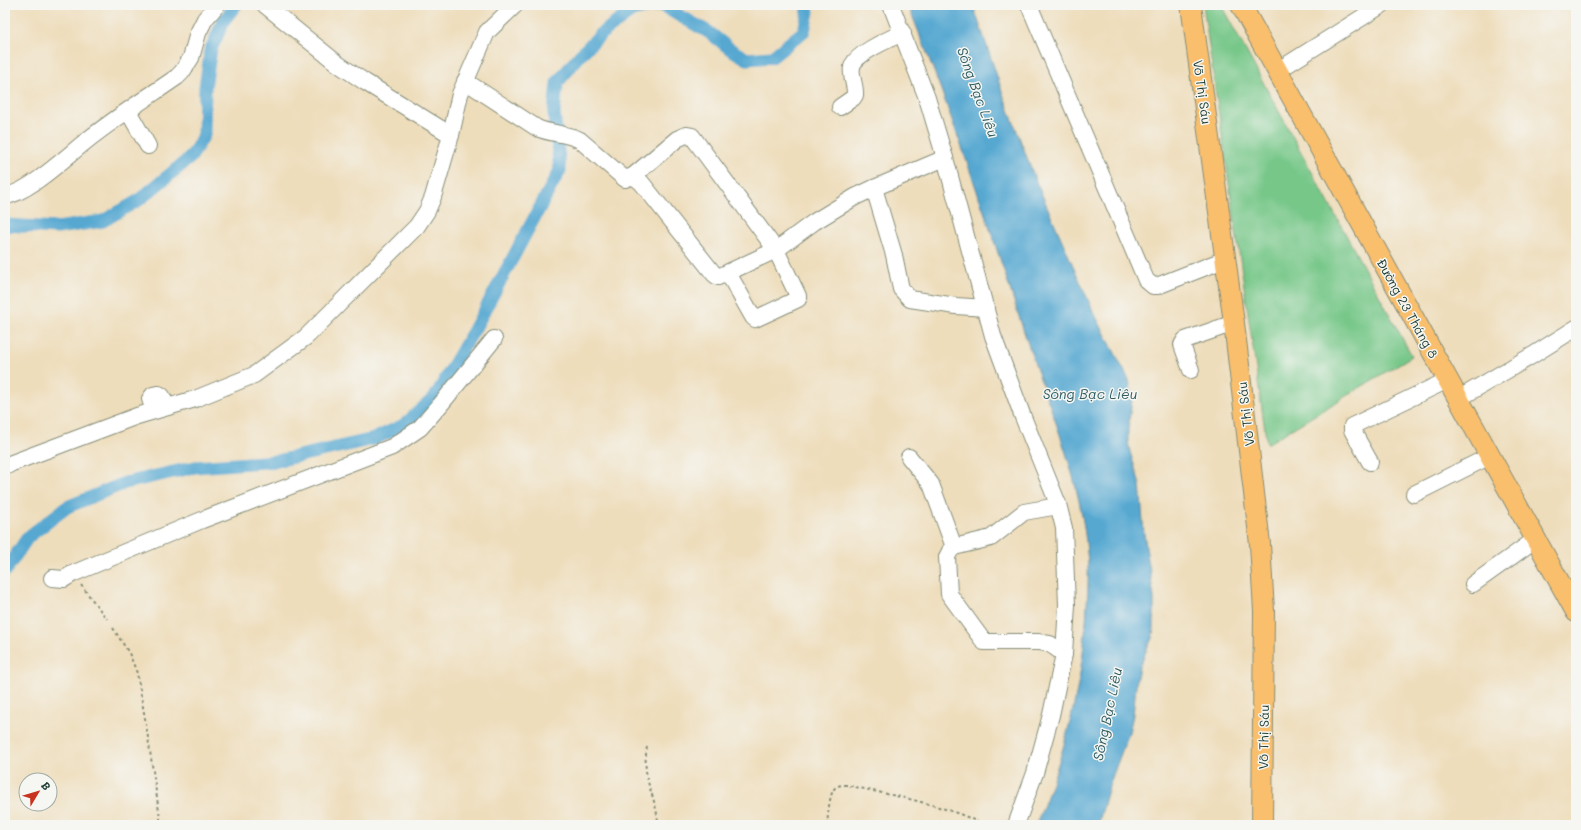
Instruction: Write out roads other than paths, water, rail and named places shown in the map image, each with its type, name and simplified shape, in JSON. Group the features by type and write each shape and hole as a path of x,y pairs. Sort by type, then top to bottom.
{"main road":[{"name":"Võ Thị Sáu","path":"1192,5 1234,322 1260,544 1264,604 1262,825"},
{"name":"Đường 23 Tháng 8","path":"1241,5 1576,612"}],"street":[{"path":"5,196 26,187 44,176 90,138 182,72 191,58 198,33 205,19 217,5"},
{"path":"265,5 338,64 452,135"},
{"path":"5,467 82,437 160,409 195,399 245,380 306,337 417,226 427,212 452,135 460,94 487,32 515,5"},
{"path":"891,5 927,98 945,158 993,336 1058,506 1064,528 1067,605 1064,654 1051,715 1037,766 1016,825"},
{"path":"1029,5 1146,280 1153,286 1157,286 1226,259"},
{"path":"1277,71 1382,5"},
{"path":"840,108 855,95 856,90 852,69 854,62 873,47 903,33"},
{"path":"466,81 537,128 546,132 560,134 580,140 625,179 633,176 677,139 686,135 692,136 776,250 798,296 798,299 755,319 728,273"},
{"path":"128,111 148,146"},
{"path":"633,176 641,182 714,274 718,277 776,250 814,222 855,197 945,158"},
{"path":"874,188 894,255 901,289 904,294 910,299 956,306 986,308"},
{"path":"1191,370 1182,345 1183,342 1234,322"},
{"path":"1458,399 1576,328"},
{"path":"52,578 64,579 72,574 202,520 392,447 420,428 494,339"},
{"path":"1370,462 1352,430 1352,426 1448,380"},
{"path":"1414,494 1490,456"},
{"path":"909,457 931,484 954,547"},
{"path":"1058,506 1024,512 991,538 954,547 947,557 949,594 981,640 986,643 1039,642 1050,644 1064,654"},
{"path":"1474,584 1536,539"}],"water":[{"name":"Sông Bạc Liêu","path":"908,5 973,5 1003,94 1035,179 1093,311 1129,380 1132,399 1128,441 1140,484 1144,534 1154,598 1154,628 1152,638 1139,667 1133,715 1129,732 1110,783 1098,825 1036,825 1056,771 1064,744 1082,661 1088,578 1088,559 1084,526 1079,500 1057,425 1030,350 957,133"}],"waterway":[{"path":"5,225 57,228 103,221 139,200 191,157 204,135 205,87 211,49 224,20 236,5"},
{"path":"5,571 28,537 67,507 125,483 195,467 277,461 374,439 404,425 435,397 475,328 560,170 554,113 557,83 581,54 602,33 632,11 658,5"},
{"path":"661,5 710,33 730,49 747,59 772,57 804,31 808,12 807,5"}]}
